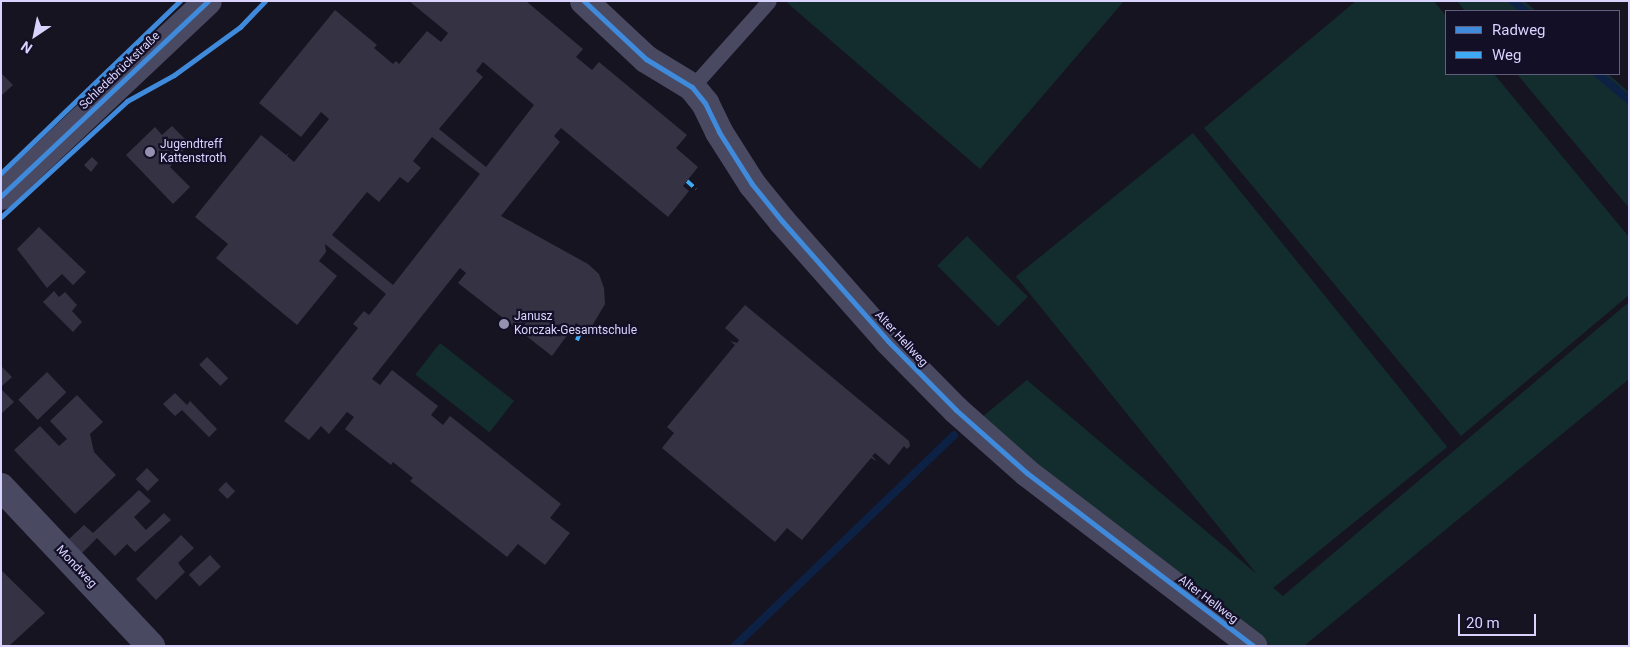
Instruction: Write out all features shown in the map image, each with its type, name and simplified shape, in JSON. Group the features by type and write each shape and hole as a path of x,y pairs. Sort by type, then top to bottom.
{"street":[{"name":"Schledebrückstraße","path":"1,196 208,1"},
{"name":"Alter Hellweg","path":"584,1 646,59 692,87 705,103 719,132 752,184 782,221 888,341 956,410 1027,473 1247,644"},
{"name":"Mondweg","path":"1,488 151,646"}],"lane":[{"path":"692,87 769,1"}],"green space":[{"path":"785,1 1124,1 980,169"},
{"path":"1356,1 1434,1 1445,15 1445,75 1495,75 1629,237 1629,295 1461,436 1204,128"},
{"path":"1457,1 1524,1 1535,10 1464,10"},
{"path":"1518,75 1609,75 1629,92 1629,208"},
{"path":"1193,133 1447,447 1270,590 1016,276"},
{"path":"967,236 1028,297 998,327 937,266"},
{"path":"1629,302 1629,379 1304,646 1270,646 1244,629 1036,465 982,417 1027,380 1283,596"},
{"path":"440,343 514,401 489,432 415,375"}],"building":[{"path":"409,1 526,1 583,49 576,57 592,70 599,62 687,135 676,148 698,167 683,186 689,191 668,217 561,128 554,136 560,142 501,216 588,264 599,274 604,288 605,304 589,331 595,335 576,323 552,356 458,283 466,273 460,268 372,379 380,385 392,370 438,406 431,415 443,425 450,416 561,504 550,518 570,533 545,565 518,544 507,557 410,481 413,478 393,462 391,465 345,429 354,417 347,412 329,434 321,426 309,440 284,421 358,328 353,324 364,311 369,315 386,294 325,244 326,252 319,261 337,276 297,325 216,258 228,244 195,217 261,135 286,155 289,153 287,156 294,162 329,119 321,112 301,137 259,103 335,10 377,45 374,48 393,64 396,61 399,64 427,31 441,42 448,33","holes":["483,62 534,105 486,167 439,129 483,77 476,71","432,137 480,174 393,285 332,235 367,192 379,202 400,177 408,183 421,168 413,161"]},
{"path":"1,73 13,85 1,96"},
{"path":"172,126 189,143 170,167 190,187 173,204 126,155 155,127 162,135"},
{"path":"92,157 98,163 91,172 84,165"},
{"path":"39,227 86,272 73,285 62,274 47,288 17,249"},
{"path":"54,291 59,297 65,292 77,305 72,311 82,322 73,332 43,302"},
{"path":"745,305 909,441 910,446 907,449 904,446 889,465 875,453 872,456 877,461 871,458 802,540 787,528 775,542 662,448 674,433 667,427 735,345 730,341 737,343 739,340 725,328"},
{"path":"207,357 228,378 220,386 199,365"},
{"path":"1,366 12,377 1,387"},
{"path":"47,372 66,392 38,420 18,400"},
{"path":"1,389 14,402 1,414"},
{"path":"175,393 187,405 190,401 217,429 209,437 182,410 175,416 163,404"},
{"path":"77,395 103,422 90,434 94,452 116,475 75,514 14,450 40,426 59,446 67,439 50,421"},
{"path":"147,468 159,480 148,491 136,479"},
{"path":"226,482 235,491 227,499 218,490"},
{"path":"139,490 151,501 134,517 146,530 164,513 171,520 135,552 127,544 115,556 97,538 82,553 69,539 84,525 93,533"},
{"path":"181,535 194,548 178,563 185,572 156,600 136,579"},
{"path":"210,555 221,567 200,586 189,575"},
{"path":"1,570 45,613 9,646 1,646"}],"waterway":[{"path":"1513,1 1524,10"},
{"path":"1599,75 1629,100"},
{"path":"735,646 954,435"}],"marked path":[{"path":"687,181 696,189"},
{"path":"573,327 580,333 577,340"}],"cycle path":[{"path":"1,173 180,1"},
{"path":"1,196 208,1"},
{"path":"1,217 127,101 174,75 240,27 265,1"},
{"path":"584,1 646,59 692,87 705,103 719,132 752,184 782,221 888,341 956,410 1027,473 1253,646"}],"place":[{"name":"Jugendtreff Kattenstroth","path":"150,152"},
{"name":"Janusz Korczak-Gesamtschule","path":"504,324"}]}
